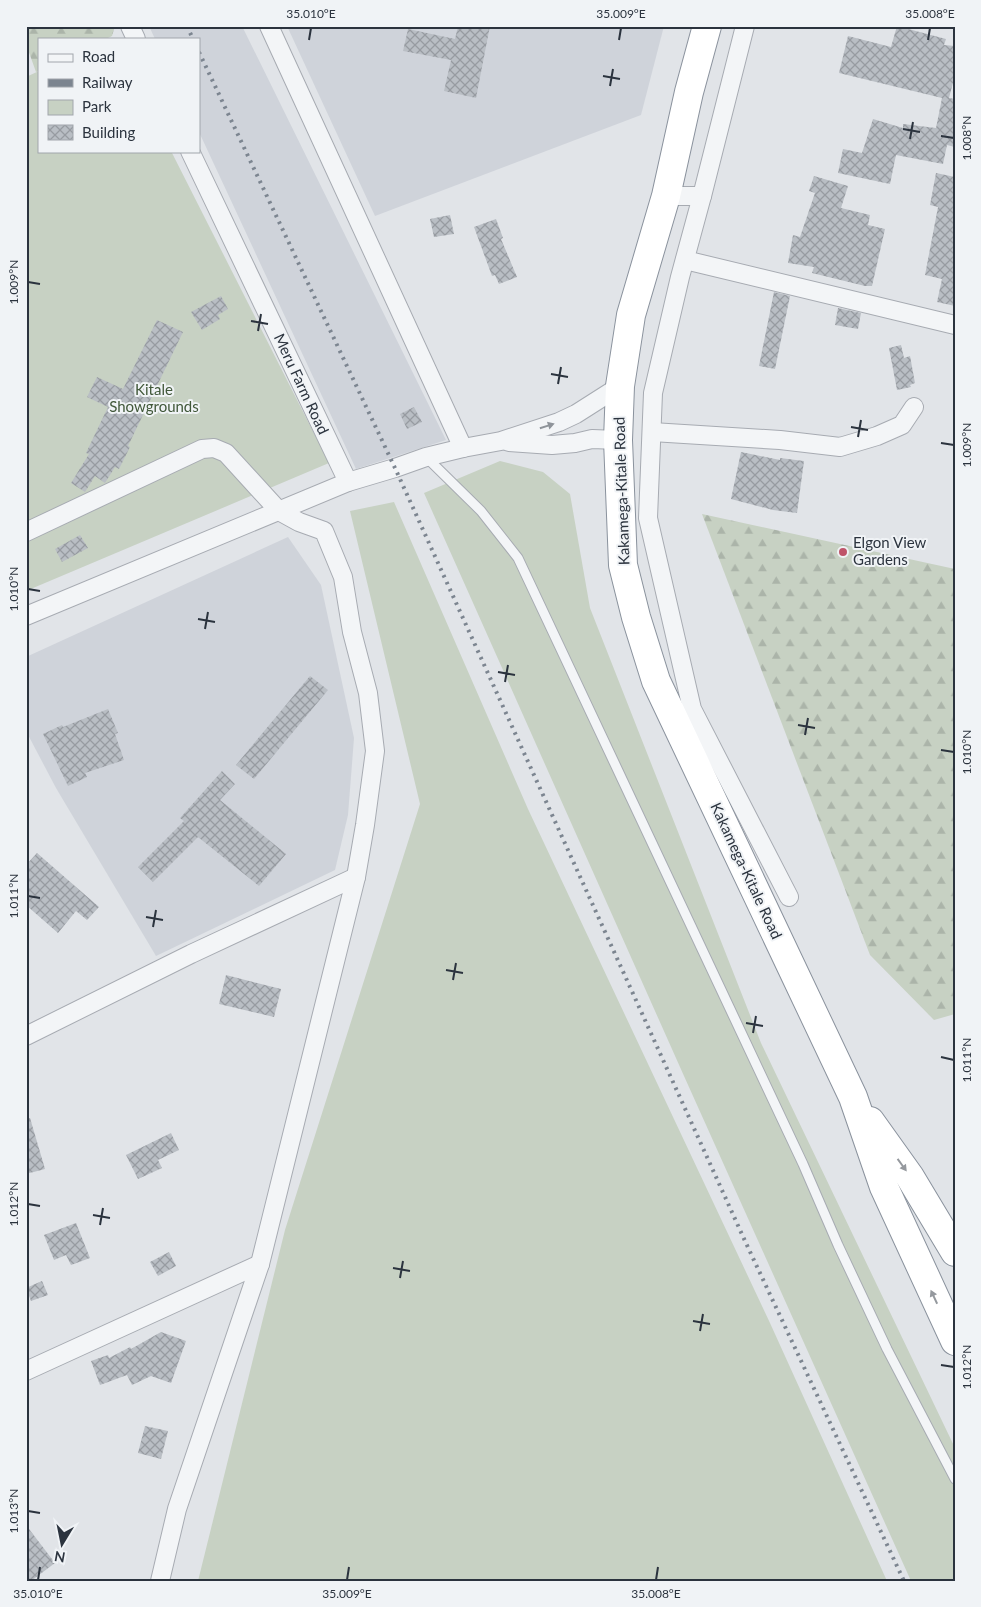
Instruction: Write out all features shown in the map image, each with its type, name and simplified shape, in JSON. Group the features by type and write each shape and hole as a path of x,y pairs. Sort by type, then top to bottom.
{"highway":[{"name":"Kakamega-Kitale Road","path":"707,26 689,92 666,196 631,315 620,386 618,440 623,565 636,617 656,681 853,1098 884,1187 955,1341"},
{"name":"Kakamega-Kitale Road","path":"853,1098 910,1177 955,1252"}],"street":[{"path":"130,26 136,38"},
{"path":"270,26 463,448"},
{"path":"745,26 684,260 653,393 648,518 692,709 789,897"},
{"name":"Meru Farm Road","path":"190,152 348,482"},
{"path":"666,196 702,196"},
{"path":"684,260 955,325"},
{"path":"26,616 348,482 426,457 463,448 501,442 560,422 620,386"},
{"path":"652,432 780,440 840,446 878,436 902,425 914,407"},
{"path":"501,442 539,445 575,443 592,439 618,440"},
{"path":"26,532 202,449 214,448 226,453 279,511 300,522 324,531 343,576 352,632 368,693 375,751 356,877 260,1264 177,1510 160,1581"},
{"path":"26,1036 192,954 356,877"},
{"path":"26,1371 260,1264"}],"lane":[{"path":"426,457 481,511 518,558 798,1154 874,1323 955,1479"}],"shaded area":[{"path":"149,26 242,26 446,440 356,469 200,134 200,38 155,38"},
{"path":"287,26 664,26 641,115 375,216"},
{"path":"288,537 321,585 354,738 348,815 335,870 156,956 56,788 26,731 26,657"}],"green space":[{"path":"26,26 115,26 112,36 108,38 38,38 38,71 36,72 26,44"},
{"name":"Kitale Showgrounds","path":"38,71 38,152 172,152 329,463 26,591 26,77"},
{"path":"500,461 543,472 570,494 590,608 761,1043 955,1448 955,1581 911,1581 424,493"},
{"path":"394,502 528,809 770,1323 887,1581 198,1581 285,1230 420,804 350,511"},
{"path":"702,514 955,569 955,1014 934,1020 870,955"}],"building":[{"path":"458,26 490,26 476,98 444,91 451,60 403,51 408,29 455,39"},
{"path":"897,26 946,39 944,45 955,46 955,75 949,98 955,99 955,147 947,145 943,164 896,155 890,184 838,173 843,149 862,153 873,119 903,128 903,124 936,128 942,98 839,73 848,36 891,47"},
{"path":"936,173 955,177 955,306 937,302 942,279 925,275 938,207 930,205"},
{"path":"814,176 848,186 841,208 870,215 868,225 885,229 872,286 812,273 814,267 788,263 793,235 800,237 815,193 809,191"},
{"path":"450,215 454,234 434,237 430,219"},
{"path":"496,219 503,238 501,239 517,277 499,284 495,275 492,276 474,227"},
{"path":"774,292 790,296 775,369 759,366"},
{"path":"221,296 228,309 218,315 220,319 202,330 191,312"},
{"path":"838,308 861,313 858,329 835,325"},
{"path":"157,320 183,332 128,446 130,447 119,469 115,467 105,483 95,476 85,492 71,483 89,454 86,453 108,407 87,397 97,377 123,389"},
{"path":"901,345 904,358 910,356 915,383 910,385 911,387 897,390 889,348"},
{"path":"414,407 422,422 407,429 400,414"},
{"path":"741,452 780,460 780,458 804,461 797,513 773,510 731,499"},
{"path":"80,535 88,548 62,562 55,549"},
{"path":"310,676 328,690 254,779 236,765"},
{"path":"108,709 118,733 115,734 124,760 85,773 87,777 68,786 43,734 62,725 63,727"},
{"path":"222,771 235,784 220,800 286,854 259,886 198,837 153,882 138,867 184,821 180,818"},
{"path":"37,853 99,907 87,920 76,911 58,933 26,905 26,865"},
{"path":"226,975 281,989 274,1017 219,1004"},
{"path":"26,1118 30,1118 45,1169 26,1174"},
{"path":"171,1133 179,1150 158,1160 162,1168 138,1179 126,1155"},
{"path":"76,1223 90,1258 71,1265 66,1255 54,1260 44,1235"},
{"path":"169,1252 176,1266 158,1276 150,1262"},
{"path":"42,1281 48,1295 31,1301 26,1288"},
{"path":"161,1332 186,1341 171,1383 151,1376 132,1385 127,1375 100,1385 91,1361 108,1355 109,1358 130,1347 131,1349"},
{"path":"145,1426 168,1431 161,1459 138,1453"},
{"path":"26,1525 55,1563 31,1581 26,1581"}],"railway":[{"path":"187,26 193,38"},
{"path":"200,54 395,468 745,1241 904,1581"}],"place":[{"name":"Elgon View Gardens","path":"843,552"}]}
